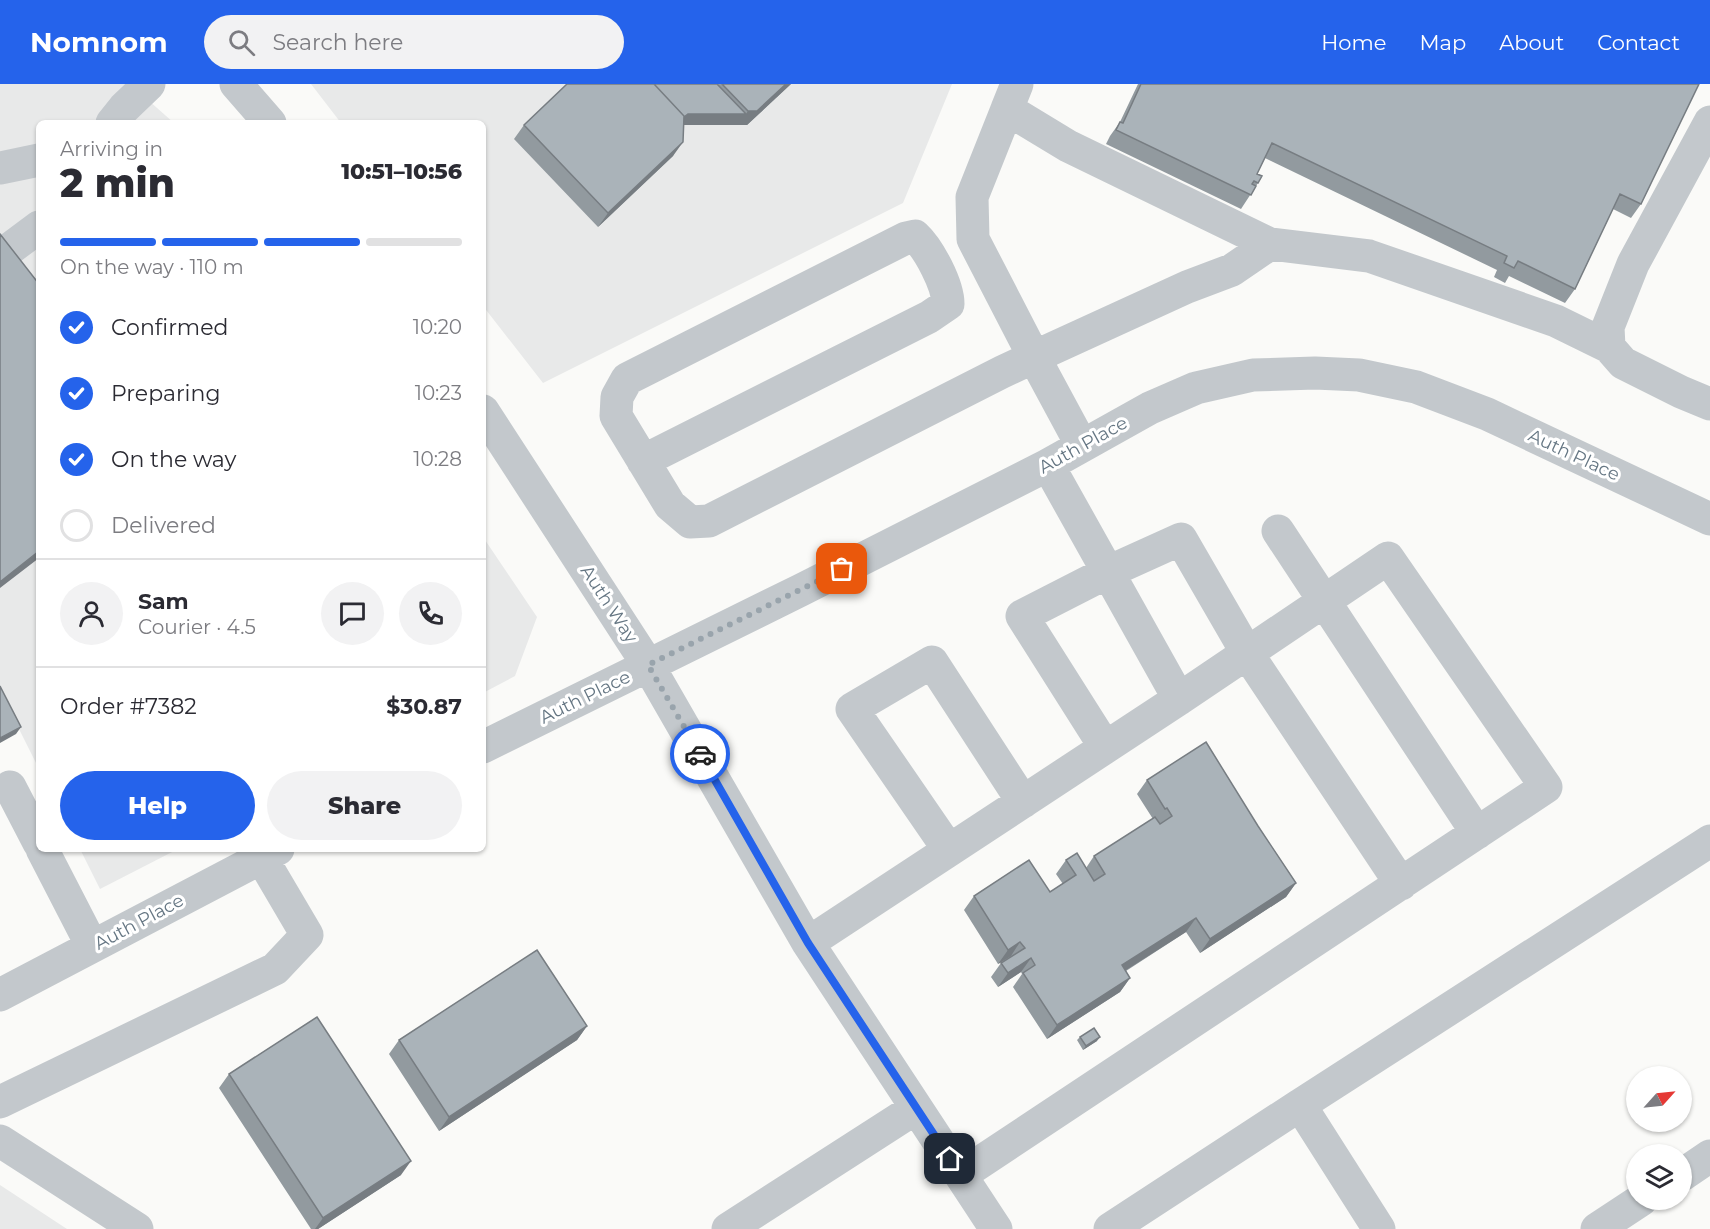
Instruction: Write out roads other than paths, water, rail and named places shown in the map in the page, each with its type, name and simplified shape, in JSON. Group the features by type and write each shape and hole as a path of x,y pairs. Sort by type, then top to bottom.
{"street":[{"path":"114,120 149,84"},
{"path":"236,84 267,120"},
{"path":"1082,446 973,239 972,198 1012,97 1068,146 1270,244 1369,256 1556,321 1610,347 1623,363 1680,392 1710,404"},
{"path":"1610,347 1608,327 1633,264 1710,122"},
{"path":"0,168 36,161"},
{"path":"0,256 36,229"},
{"path":"643,461 919,323 948,304 948,292 923,244 915,236 906,238 627,379 617,397 616,416 643,461 670,505 690,522 709,520 991,377 1187,287 1232,270 1270,244"},
{"name":"Auth Place","path":"486,746 1048,465 1150,408 1196,388 1253,375 1315,373 1359,375 1416,387 1487,414 1710,519"},
{"name":"Auth Way","path":"486,416 648,665 808,943 961,1176 986,1226"},
{"path":"1048,465 1179,699"},
{"path":"1278,531 1477,833"},
{"path":"1106,747 1022,616 1108,572 1181,539 1247,653 1401,884"},
{"path":"808,943 1179,699 1388,558 1546,787 961,1176"},
{"path":"949,850 852,710 932,662 1023,802"},
{"path":"10,787 36,837"},
{"path":"1110,1229 1710,841"},
{"path":"44,852 92,946"},
{"path":"0,1102 275,969 307,935 269,853"},
{"name":"Auth Place","path":"0,995 269,853"},
{"path":"1300,1105 1379,1229"},
{"path":"728,1229 916,1108"},
{"path":"0,1141 137,1229"},
{"path":"1692,1168 1710,1156"},
{"path":"1597,1229 1637,1212"}]}
